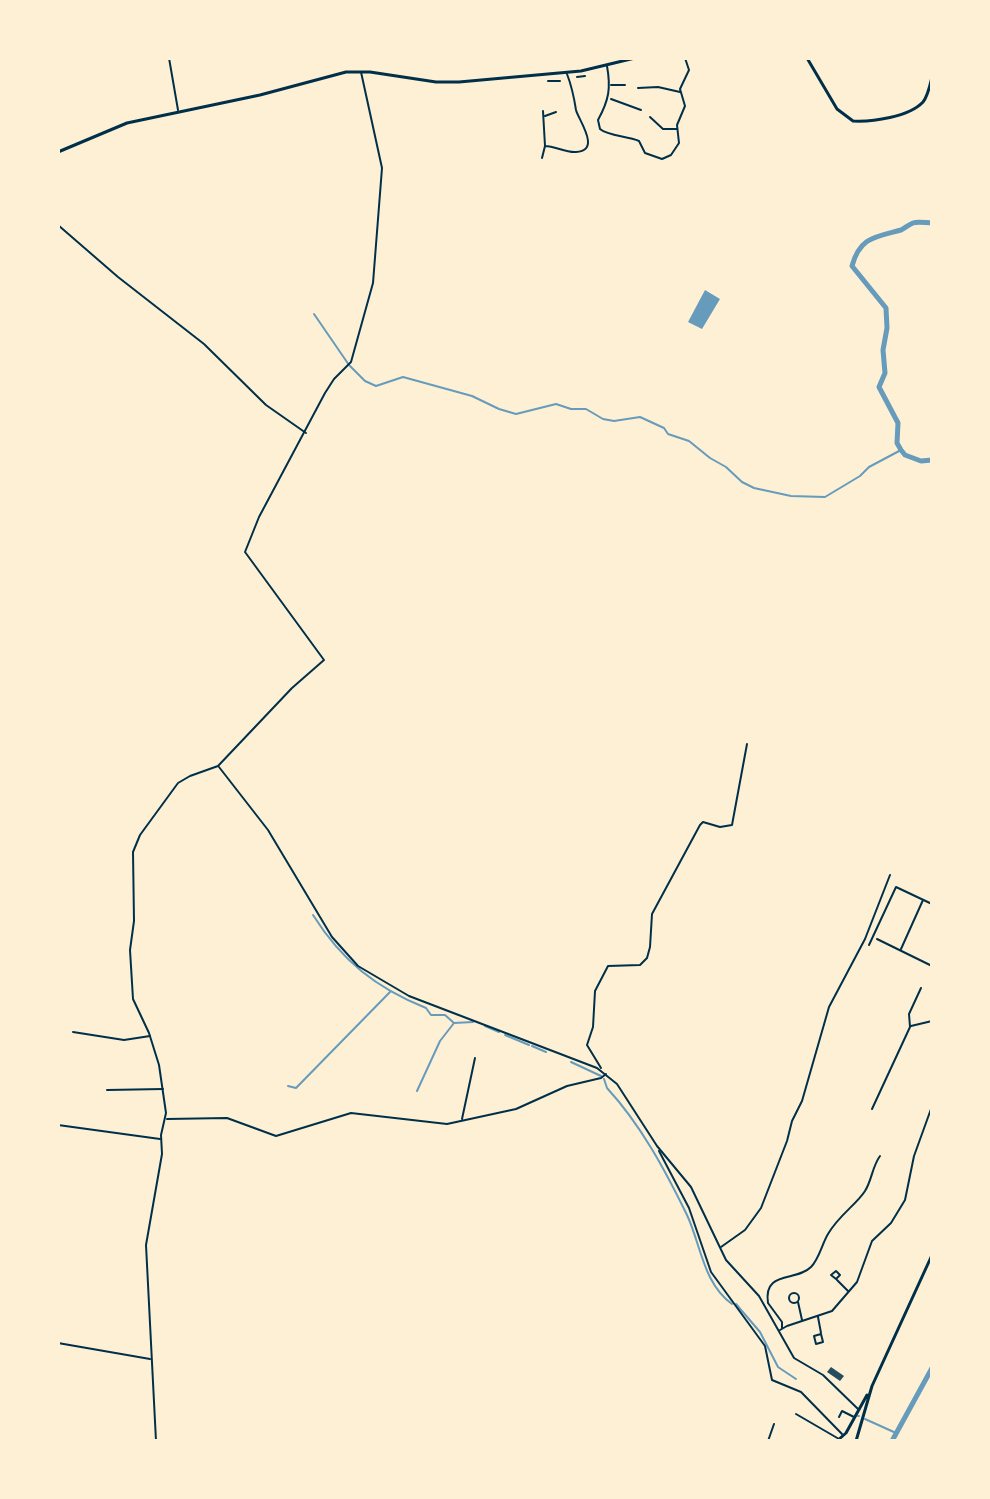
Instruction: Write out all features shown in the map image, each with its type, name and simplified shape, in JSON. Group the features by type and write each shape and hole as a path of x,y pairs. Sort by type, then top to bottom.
{"main road":[{"path":"58,152 112,128 260,95 341,73 361,72 445,82 555,73 581,75 635,58"},
{"path":"807,58 837,109 853,121 899,114 917,107 924,101 932,77"},
{"path":"856,1441 868,1395 932,1255"},
{"path":"838,1440 844,1436 868,1395"}],"street":[{"path":"169,58 179,111"},
{"path":"607,66 610,98 598,120 600,129 607,134 624,135 639,141 641,148 650,156 662,159 675,151 680,138 677,129 685,106 680,92 689,75 685,58"},
{"path":"156,1441 146,1245 162,1154 160,1140 166,1119 163,1089 150,1036 135,1009 132,994 133,852 175,787 190,776 218,766 292,688 324,660 245,552 259,517 332,382 351,362 372,291 382,171 361,72"},
{"path":"554,81 555,73"},
{"path":"545,146 576,152 582,150 587,141 588,133 576,112 576,97 567,73"},
{"path":"548,81 560,81"},
{"path":"611,85 625,85"},
{"path":"638,88 658,87 680,92"},
{"path":"610,98 641,110"},
{"path":"542,158 545,146 543,111"},
{"path":"544,116 556,112"},
{"path":"650,117 663,129 677,129"},
{"path":"650,126 654,120"},
{"path":"58,225 200,341 266,405 306,433"},
{"path":"600,1070 587,1045 599,980 608,966 640,965 647,958 652,914 700,825 703,822 720,827 732,825 747,744"},
{"path":"218,766 275,841 335,942 358,966 409,996 606,1074 627,1098 660,1150 689,1208 711,1272 765,1346 772,1380 801,1392 844,1436"},
{"path":"720,1248 745,1230 761,1208 802,1101 829,1007 865,939 890,875"},
{"path":"869,945 896,887 932,904"},
{"path":"900,950 923,900"},
{"path":"877,939 931,965 932,960"},
{"path":"872,1109 910,1027 909,1014 921,988"},
{"path":"910,1027 932,1021"},
{"path":"73,1032 124,1040 150,1036"},
{"path":"463,1121 475,1058"},
{"path":"166,1119 223,1117 276,1136 351,1113 433,1123 463,1121 516,1109 567,1086 606,1074"},
{"path":"107,1090 163,1089"},
{"path":"781,1330 832,1311 863,1270 872,1241 891,1223 905,1200 914,1156 931,1109"},
{"path":"58,1125 160,1140"},
{"path":"660,1150 694,1192 733,1270 759,1296 796,1360 823,1375 859,1409"},
{"path":"781,1330 782,1322 768,1303 770,1287 777,1279 804,1272 813,1266 838,1218 867,1188 872,1168 880,1156"},
{"path":"836,1279 848,1291"},
{"path":"798,1301 802,1321"},
{"path":"818,1317 821,1334"},
{"path":"58,1343 151,1359"},
{"path":"839,1417 843,1411 855,1418"},
{"path":"796,1414 838,1440"},
{"path":"768,1441 774,1424"}],"water":[{"path":"705,290 720,299 702,329 688,322"}],"building":[{"path":"831,1367 844,1376 840,1381 827,1372"}],"waterway":[{"path":"932,223 915,222 870,240 859,249 852,266 886,308 885,373 879,387 898,423 897,443 905,455 921,461 932,460"},
{"path":"314,314 349,365"},
{"path":"350,366 365,381 376,386 403,377 472,396 516,414 556,404 571,409 586,409 603,419 614,421 640,417 664,428 668,434 689,441 742,482 754,488 791,496 825,497 901,450"},
{"path":"313,915 348,959 376,982 426,1008 431,1015 445,1015 454,1023 473,1022"},
{"path":"288,1086 296,1088 390,992"},
{"path":"417,1091 440,1041 454,1023"},
{"path":"485,1026 499,1032"},
{"path":"505,1035 529,1045"},
{"path":"532,1046 546,1052"},
{"path":"571,1062 601,1076"},
{"path":"604,1079 607,1088 631,1117 661,1165 687,1215 709,1275 732,1304"},
{"path":"736,1304 760,1332 778,1367 796,1379"},
{"path":"892,1441 932,1368"},
{"path":"865,1419 896,1433"}]}
